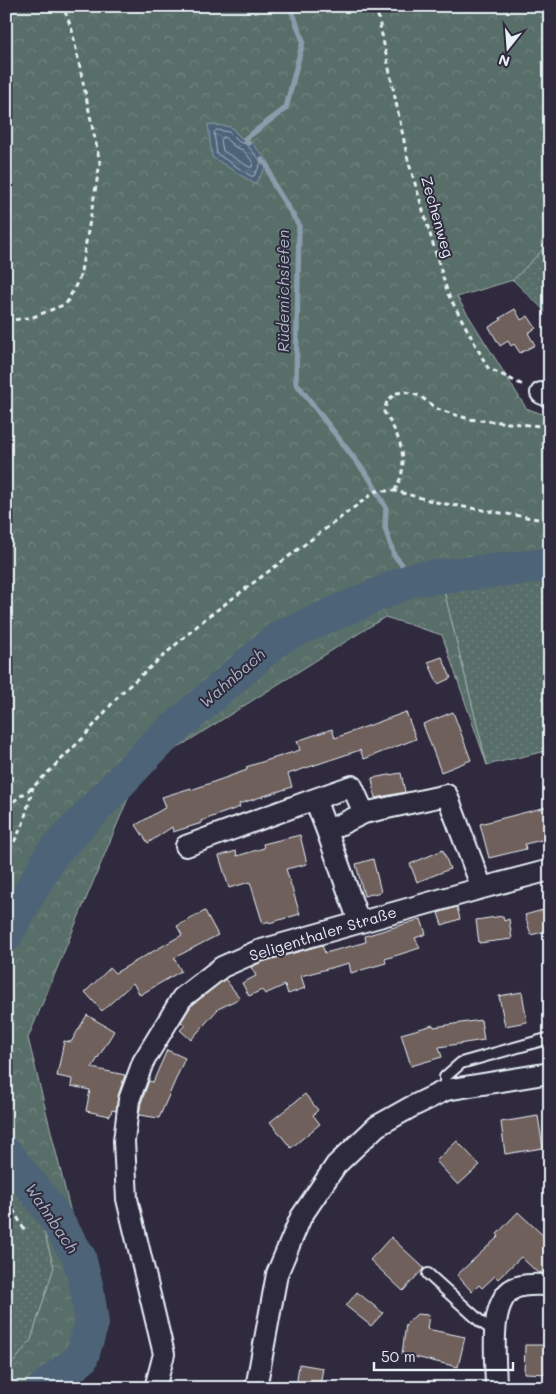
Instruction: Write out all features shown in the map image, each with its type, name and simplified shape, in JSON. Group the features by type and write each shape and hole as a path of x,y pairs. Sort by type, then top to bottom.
{"street":[{"path":"186,846 352,786 364,813"},
{"path":"327,831 364,813 447,795 482,888"},
{"path":"315,798 359,922"},
{"name":"Seligenthaler Straße","path":"156,1388 164,1354 127,1199 124,1141 129,1100 143,1062 182,998 222,967 258,951 550,870"},
{"path":"256,1388 277,1274 301,1217 336,1165 377,1126 446,1090 550,1073"},
{"path":"496,1388 495,1332 502,1300 512,1289 531,1285 550,1285"}],"lane":[{"path":"446,1090 445,1077 461,1063 550,1038"},
{"path":"428,1274 475,1317 495,1332"}],"path":[{"path":"6,321 33,317 66,304 80,277 100,163 72,30 64,6"},
{"name":"Zechenweg","path":"376,6 408,160 448,294 488,368 545,395"},
{"path":"394,491 402,473 402,450 395,428 384,412 387,401 396,394 406,392 420,396 437,409 469,419 550,427"},
{"path":"6,808 33,787 83,738 121,692 205,619 376,491 394,491 440,503 550,521"},
{"path":"6,858 23,824 33,787"},
{"path":"6,1206 11,1206 25,1231"}],"green space":[{"path":"6,6 550,6 550,242 513,280 457,297 526,408 550,417 550,564 529,567 438,567 487,765 442,635 385,617 139,772 28,1038 70,1209 80,1311 65,1369 64,1388 6,1388 6,1372 31,1340 54,1267 41,1221 6,1171","holes":["231,127 241,138 212,157"]},
{"path":"550,242 550,316 513,280"},
{"path":"550,564 550,750 487,765 438,567 529,567"},
{"path":"6,1171 41,1221 54,1267 31,1340 6,1372"}],"water":[{"path":"208,124 231,127 241,138 248,139 269,162 255,184 212,157"}],"building":[{"path":"515,309 521,320 528,316 536,328 528,333 535,345 520,353 514,344 511,346 508,341 500,346 489,327"},
{"path":"442,657 451,678 438,684 428,662"},
{"path":"406,712 416,739 364,759 360,750 288,774 292,787 239,804 240,807 201,821 202,823 173,832 172,827 148,843 136,825 166,807 162,797 191,788 191,790 247,770 246,767 300,750 297,741 332,729 335,738"},
{"path":"453,712 471,760 441,772 423,724"},
{"path":"401,773 405,792 375,798 372,778"},
{"path":"550,806 550,838 525,844 526,849 489,858 480,824"},
{"path":"300,835 307,864 286,869 300,914 269,923 268,921 263,924 250,882 229,888 219,856 236,851 237,856 264,848 263,844"},
{"path":"443,850 450,869 417,882 410,864"},
{"path":"373,859 381,892 364,896 356,864"},
{"path":"457,907 460,919 442,925 438,913"},
{"path":"546,909 550,930 531,935 525,915"},
{"path":"205,911 218,935 174,958 181,971 140,995 133,983 102,1011 85,992 110,968 115,973 182,935 177,926"},
{"path":"503,916 504,921 509,919 512,939 479,943 476,920"},
{"path":"421,919 426,934 415,938 420,948 385,959 386,963 351,973 349,963 301,976 305,988 288,994 285,985 265,994 262,990 249,996 242,983 256,976 251,967 262,962 322,945 325,953 366,942 365,936"},
{"path":"225,979 240,998 218,1009 191,1040 180,1030 185,1025 181,1022 191,1006"},
{"path":"522,992 527,1022 505,1026 499,996"},
{"path":"87,1015 114,1031 92,1068 125,1075 118,1096 116,1111 112,1110 110,1116 86,1111 90,1090 71,1086 72,1079 57,1076 64,1041 71,1042"},
{"path":"481,1020 484,1040 439,1047 442,1057 411,1066 401,1034 433,1025 434,1027"},
{"path":"167,1050 185,1058 159,1118 139,1115 149,1081 153,1082"},
{"path":"305,1094 318,1110 313,1115 320,1124 291,1148 270,1122"},
{"path":"538,1116 543,1148 505,1154 501,1122"},
{"path":"457,1141 480,1165 458,1185 436,1161"},
{"path":"518,1212 548,1240 545,1244 550,1257 550,1270 538,1273 521,1257 498,1279 495,1276 482,1288 479,1285 472,1292 457,1275 499,1236 497,1234"},
{"path":"391,1237 424,1268 403,1291 370,1260"},
{"path":"357,1292 383,1313 371,1326 346,1306"},
{"path":"417,1314 429,1315 427,1329 465,1337 458,1367 402,1354 406,1324"},
{"path":"525,1345 550,1345 550,1374 524,1373"},
{"path":"299,1364 323,1368 320,1386 315,1385 315,1388 296,1388"}],"waterway":[{"name":"Rüdemichsiefen","path":"248,143 245,139 286,108 303,41 290,6"},
{"name":"Rüdemichsiefen","path":"262,160 267,165 274,185 299,225 296,383 370,479 386,508 385,528 394,555 414,579"},
{"name":"Wahnbach","path":"6,935 51,855 154,746 280,637 414,579 550,565"},
{"name":"Wahnbach","path":"6,925 10,926"},
{"name":"Wahnbach","path":"6,1154 51,1211 79,1257 87,1289 92,1323 81,1359 44,1388"}]}
